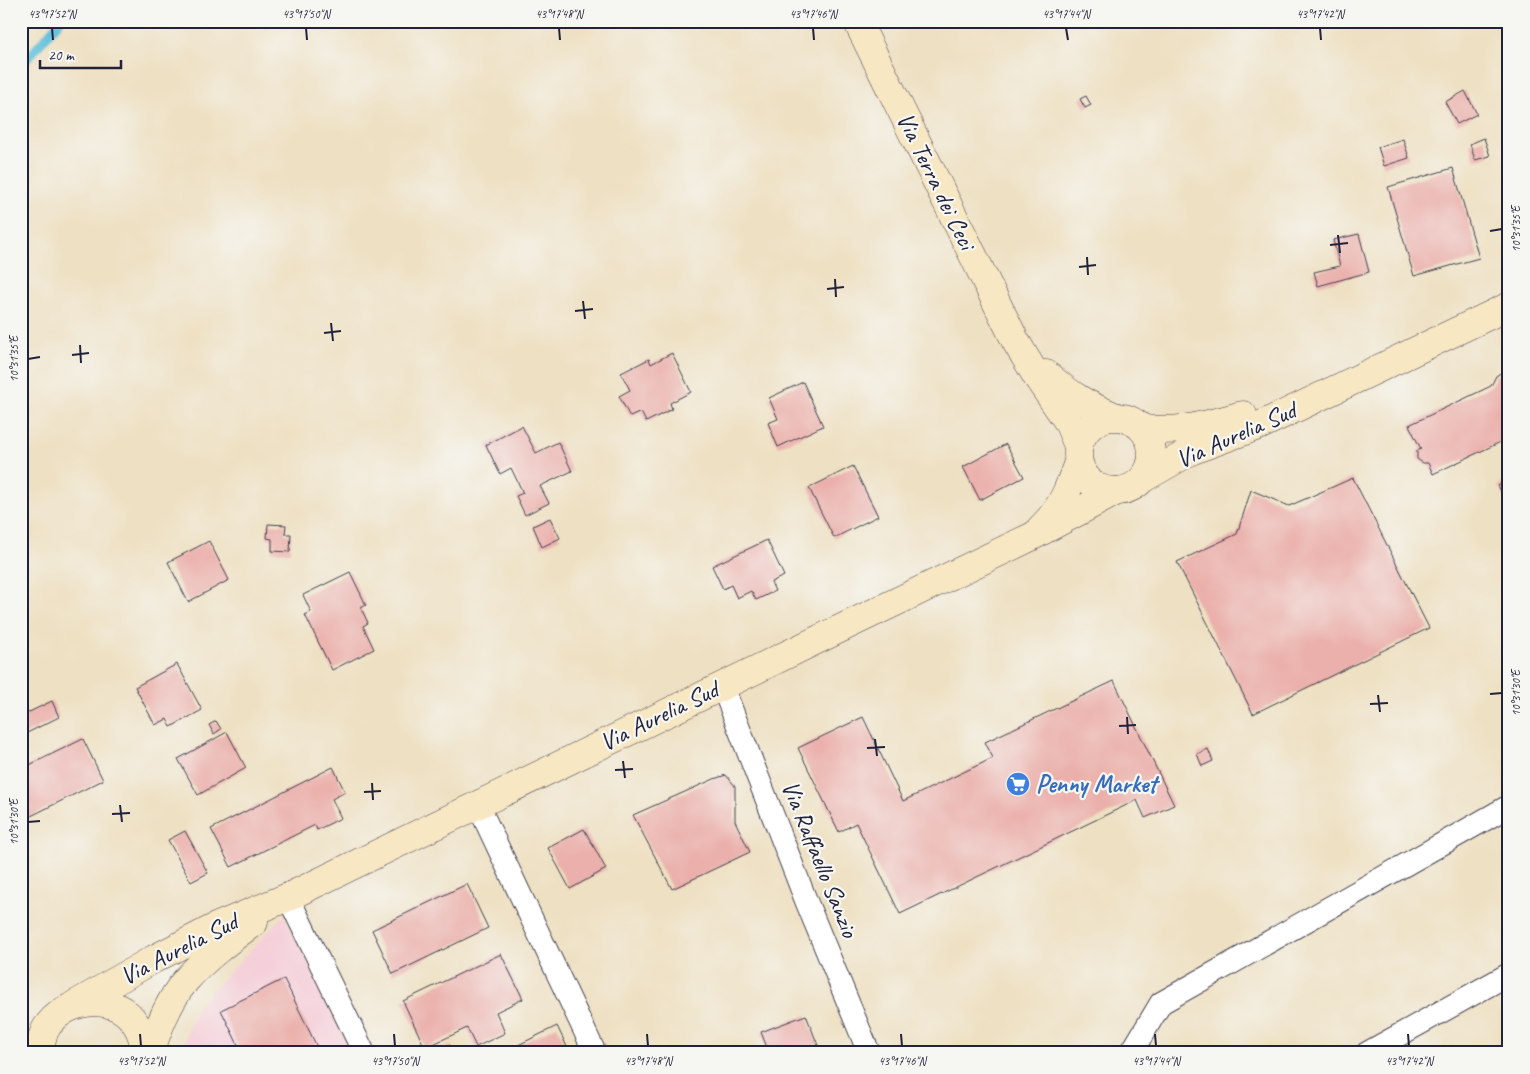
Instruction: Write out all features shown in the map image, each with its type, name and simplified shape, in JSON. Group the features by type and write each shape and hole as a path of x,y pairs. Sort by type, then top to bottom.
{"street":[{"name":"Via Terra dei Ceci","path":"857,21 1015,340"},
{"name":"Via Aurelia Sud","path":"21,1030 67,1009 154,959 218,926 288,897 1031,538 1117,491 1135,485 1142,479 1190,452 1261,425 1509,306"},
{"path":"1015,340 1042,370 1068,393 1089,406 1114,416"},
{"path":"1015,340 1037,377 1068,422 1082,472 1096,486 1106,490 1117,491"},
{"name":"Via Aurelia Sud","path":"1143,429 1162,431 1182,430 1332,392"},
{"name":"Via Aurelia Sud","path":"1031,538 1055,515 1070,487 1083,434 1091,424 1102,418 1114,416 1125,418 1143,429 1149,438 1152,448 1152,460 1142,479"},
{"name":"Via Raffaello Sanzio","path":"722,686 807,903 869,1053"},
{"path":"478,805 595,1053"},
{"path":"1131,1053 1161,1003 1509,806"},
{"path":"288,897 364,1053"},
{"name":"Via Aurelia Sud","path":"148,1053 157,1030 186,980 238,933 288,897"},
{"path":"1367,1053 1509,974"},
{"name":"Via Aurelia Sud","path":"39,1053 41,1040 48,1025 67,1009 90,1002 107,1003 122,1010 135,1022 143,1037 148,1053"}],"shaded area":[{"path":"284,915 352,1053 180,1053 197,1007"}],"building":[{"path":"1465,91 1477,114 1457,124 1445,102"},
{"path":"1086,96 1091,105 1085,108 1080,99"},
{"path":"1484,138 1490,156 1475,160 1470,144"},
{"path":"1403,139 1409,158 1384,166 1378,147"},
{"path":"1453,168 1479,258 1414,276 1388,187"},
{"path":"1359,234 1369,272 1318,286 1314,272 1340,266 1333,240"},
{"path":"672,353 691,392 670,403 672,409 646,422 641,412 630,417 619,396 630,390 621,373 649,359 651,364"},
{"path":"1509,371 1509,438 1433,474 1428,463 1423,463 1417,459 1417,451 1421,449 1409,425 1491,386 1496,376 1502,372"},
{"path":"803,382 823,426 778,447 768,423 778,419 769,398"},
{"path":"522,426 536,453 558,442 572,471 540,486 549,503 525,515 516,496 523,493 511,468 500,474 486,445"},
{"path":"1006,444 1024,477 980,500 963,467"},
{"path":"853,466 878,516 834,538 809,488"},
{"path":"1353,478 1429,628 1253,714 1177,562 1237,534 1251,490 1289,506"},
{"path":"1509,479 1509,504 1498,486"},
{"path":"550,518 560,538 542,547 533,526"},
{"path":"268,524 286,525 285,534 291,534 290,552 272,551 272,539 267,538"},
{"path":"767,540 784,576 771,582 775,591 756,600 751,591 737,598 731,585 723,589 712,566"},
{"path":"209,541 229,580 188,602 168,562"},
{"path":"350,572 366,605 361,608 368,623 363,626 374,649 332,670 305,615 311,612 303,595"},
{"path":"177,664 202,710 171,727 167,719 155,725 135,687"},
{"path":"1114,681 1174,805 1145,818 1137,800 900,914 856,823 839,832 798,748 863,717 903,801 993,758 985,742"},
{"path":"52,701 59,717 21,736 21,716"},
{"path":"216,721 221,729 214,734 209,725"},
{"path":"227,732 246,768 198,795 178,759"},
{"path":"83,739 103,780 21,821 21,769"},
{"path":"1208,749 1213,761 1202,766 1197,754"},
{"path":"333,767 345,792 332,799 341,818 317,830 315,825 231,867 211,829"},
{"path":"726,775 735,786 735,821 750,852 672,889 633,815"},
{"path":"584,829 606,869 570,889 548,848"},
{"path":"185,831 208,873 191,882 168,840"},
{"path":"467,884 488,928 393,974 372,930"},
{"path":"501,954 523,999 496,1012 505,1033 476,1047 467,1028 425,1048 403,1001"},
{"path":"284,979 320,1053 242,1053 221,1010"},
{"path":"806,1015 821,1053 769,1053 761,1032"},
{"path":"557,1026 570,1053 502,1053"},
{"path":"450,1045 453,1053 434,1053"}],"waterway":[{"path":"21,66 60,21"}],"place":[{"name":"Penny Market","path":"1018,784"}]}
